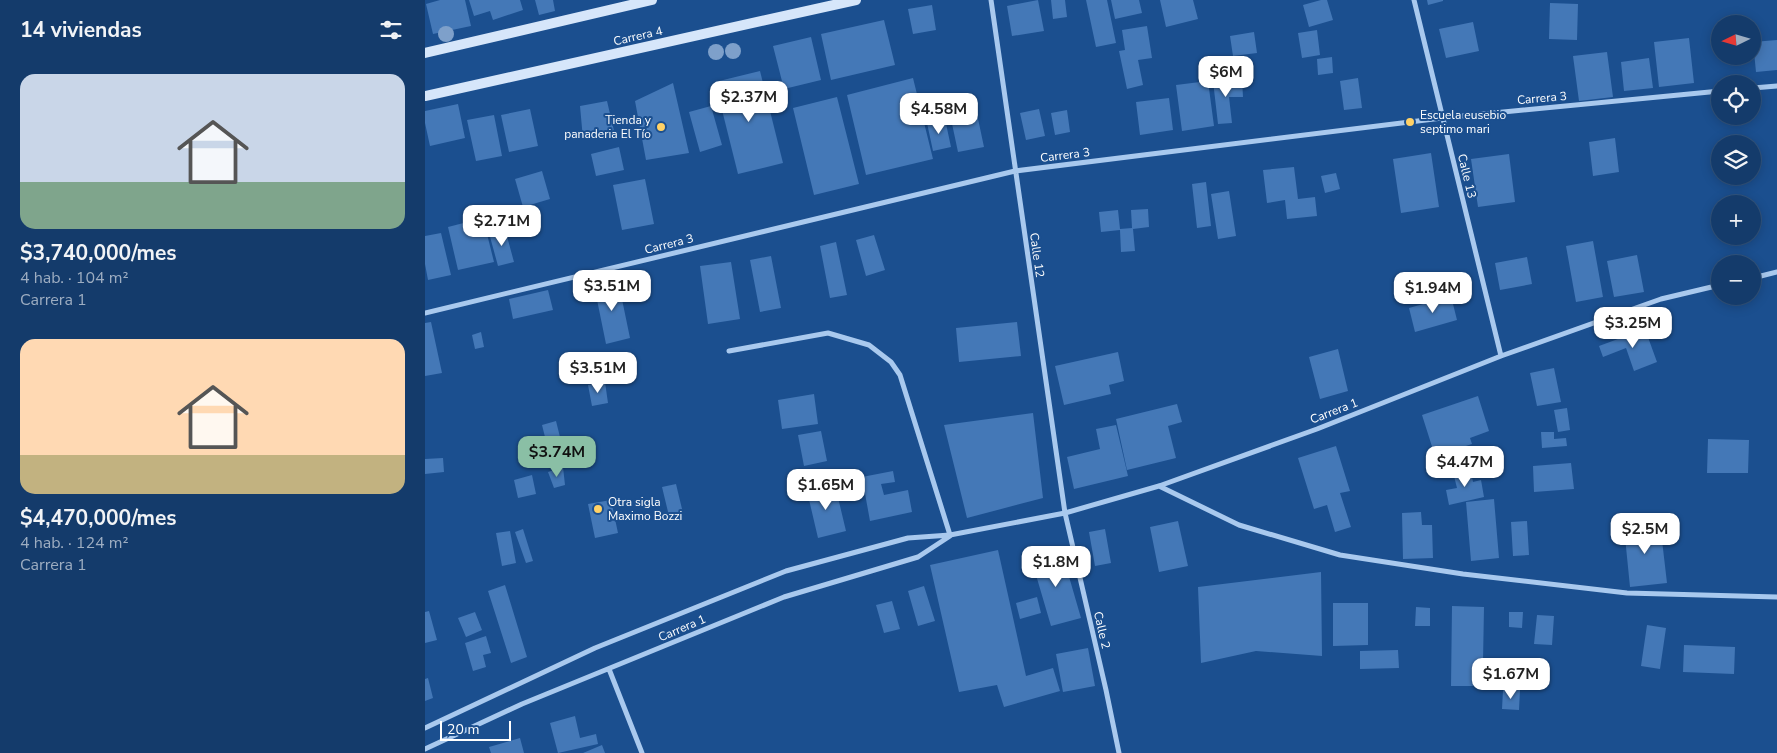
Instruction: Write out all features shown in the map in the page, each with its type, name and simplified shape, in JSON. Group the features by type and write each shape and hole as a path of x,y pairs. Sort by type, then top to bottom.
{"street":[{"path":"425,53 652,0"},
{"name":"Carrera 4","path":"425,96 856,0"},
{"name":"Calle 12","path":"991,0 1065,513"},
{"name":"Calle 13","path":"1414,0 1501,356"},
{"path":"1761,87 1777,86"},
{"name":"Carrera 3","path":"425,313 1015,172 1443,118 1711,92"},
{"path":"1761,276 1777,272"},
{"name":"Carrera 1","path":"425,728 595,648 786,571 907,538 950,535 1065,513 1159,486 1317,429 1501,356 1661,299 1711,287"},
{"path":"729,350 828,333 869,345 891,362 900,374 950,535"},
{"path":"1159,486 1239,525 1339,555 1463,574 1627,593 1777,597"},
{"name":"Calle 2","path":"1065,513 1119,753"},
{"name":"Carrera 1","path":"425,749 523,704 784,597 918,557 950,535"},
{"path":"609,669 642,753"}],"building":[{"path":"440,0 465,0 471,26 433,34 426,4"},
{"path":"469,0 520,0 523,10 493,20 490,11 474,16"},
{"path":"535,0 553,0 555,11 539,15"},
{"path":"1038,0 1044,31 1012,36 1007,6"},
{"path":"1051,0 1065,0 1067,17 1053,19"},
{"path":"1086,0 1107,0 1116,43 1096,47"},
{"path":"1111,0 1139,0 1142,13 1115,19"},
{"path":"1160,0 1193,0 1198,19 1166,27"},
{"path":"1327,0 1333,20 1309,27 1303,5"},
{"path":"1427,0 1443,0 1443,1 1428,5"},
{"path":"1550,3 1578,4 1577,40 1549,39"},
{"path":"932,5 936,30 913,34 908,9"},
{"path":"884,20 895,65 831,80 821,34"},
{"path":"1473,22 1479,51 1446,58 1439,29"},
{"path":"1147,26 1152,58 1138,60 1143,85 1127,89 1119,51 1125,50 1122,30"},
{"path":"1317,30 1320,55 1302,58 1298,33"},
{"path":"1254,32 1257,53 1233,56 1230,36"},
{"path":"811,37 821,80 784,89 773,46"},
{"path":"1689,38 1694,83 1659,87 1654,42"},
{"path":"1777,40 1777,70 1756,72 1755,65 1761,65 1761,41"},
{"path":"1607,52 1613,97 1579,101 1573,56"},
{"path":"1332,57 1333,73 1318,75 1317,59"},
{"path":"1649,58 1653,88 1624,91 1621,62"},
{"path":"760,71 783,163 738,174 715,82"},
{"path":"913,78 933,159 866,175 847,95"},
{"path":"1358,78 1362,108 1344,110 1340,81"},
{"path":"1242,79 1243,97 1229,97 1232,123 1218,124 1213,81"},
{"path":"1208,81 1214,126 1182,131 1176,85"},
{"name":"Tienda y panaderia El Tío","path":"673,83 689,153 646,160 635,101"},
{"path":"837,97 859,184 814,195 793,108"},
{"path":"1169,98 1173,130 1140,135 1136,102"},
{"path":"607,101 615,135 583,139 580,106"},
{"path":"458,104 465,138 430,146 425,123 425,111"},
{"path":"711,106 722,145 700,152 689,112"},
{"path":"530,109 538,146 509,152 501,115"},
{"path":"1039,109 1045,136 1026,140 1020,113"},
{"path":"1067,110 1070,132 1055,135 1051,113"},
{"path":"977,114 984,147 958,152 951,119"},
{"path":"494,115 502,156 476,161 467,120"},
{"path":"945,119 951,147 933,151 927,123"},
{"path":"1615,138 1619,172 1593,176 1589,142"},
{"path":"619,147 624,170 596,176 591,154"},
{"path":"1431,153 1439,207 1401,213 1393,159"},
{"path":"1509,154 1515,202 1478,207 1471,159"},
{"path":"1294,167 1298,199 1315,197 1317,216 1287,219 1285,200 1267,203 1263,170"},
{"path":"542,171 550,199 523,207 515,179"},
{"path":"1336,173 1340,189 1325,193 1321,176"},
{"path":"645,179 654,224 622,230 613,185"},
{"path":"1206,182 1211,226 1197,228 1192,184"},
{"path":"1229,191 1236,236 1218,239 1211,194"},
{"path":"1148,209 1149,227 1133,229 1135,251 1121,252 1120,230 1101,232 1099,212 1118,210 1120,229 1132,228 1131,210"},
{"path":"483,218 494,262 458,270 448,227"},
{"path":"505,229 514,262 498,266 489,233"},
{"path":"441,233 451,275 428,280 425,264 425,236"},
{"path":"874,235 885,270 866,276 856,240"},
{"path":"1593,241 1603,297 1576,302 1566,246"},
{"path":"836,242 847,295 830,298 820,246"},
{"path":"1637,255 1644,292 1614,297 1607,261"},
{"path":"771,256 781,308 760,312 750,260"},
{"path":"1527,257 1532,284 1500,290 1495,263"},
{"path":"731,262 740,319 708,324 700,266"},
{"path":"618,280 630,338 606,344 594,285"},
{"path":"548,290 553,310 513,319 509,299"},
{"path":"1451,296 1457,320 1415,332 1409,308"},
{"path":"431,322 442,373 425,376 425,323"},
{"path":"1017,322 1021,356 959,362 956,328"},
{"path":"1645,329 1657,362 1634,371 1626,348 1603,357 1599,346"},
{"path":"481,332 484,347 475,349 472,335"},
{"path":"1338,349 1348,391 1320,399 1309,357"},
{"path":"1118,352 1124,381 1109,385 1111,394 1064,405 1055,366"},
{"path":"1554,368 1561,402 1537,406 1530,373"},
{"path":"605,382 608,403 592,406 588,385"},
{"path":"814,394 818,424 782,429 778,400"},
{"path":"1478,396 1489,431 1470,438 1472,444 1435,456 1422,415"},
{"path":"1177,404 1182,422 1168,426 1176,458 1127,470 1116,419"},
{"path":"1567,408 1570,430 1558,432 1554,410"},
{"path":"1033,413 1043,498 967,518 944,425"},
{"path":"556,421 560,437 546,441 542,425"},
{"path":"1116,425 1128,476 1074,489 1067,457 1100,449 1096,429"},
{"path":"821,431 827,461 804,466 798,435"},
{"path":"1541,432 1554,432 1554,439 1566,438 1567,446 1542,448"},
{"path":"1708,439 1749,440 1748,473 1707,473"},
{"path":"1336,446 1350,491 1340,493 1351,527 1335,532 1327,505 1314,509 1298,458"},
{"path":"443,458 444,472 425,474 425,459"},
{"path":"1571,463 1574,489 1534,492 1533,466"},
{"path":"563,467 565,485 554,488 548,472"},
{"path":"1470,468 1473,482 1481,480 1484,497 1449,505 1446,490 1457,488 1453,472"},
{"path":"893,471 895,482 881,484 884,495 908,490 912,512 870,521 862,477"},
{"path":"532,475 536,494 518,498 514,480"},
{"path":"676,484 683,513 669,516 662,487"},
{"path":"835,485 846,531 818,538 807,491"},
{"path":"1494,499 1499,558 1471,561 1466,502"},
{"path":"611,500 618,533 595,538 588,504"},
{"path":"1421,512 1422,525 1432,525 1433,558 1403,559 1402,513"},
{"path":"1178,521 1188,566 1159,572 1150,527"},
{"path":"1527,521 1529,555 1513,556 1511,522"},
{"path":"1660,523 1667,583 1630,587 1624,527"},
{"path":"523,529 533,561 526,563 515,532"},
{"path":"1105,529 1111,563 1095,566 1089,532"},
{"path":"510,531 516,563 502,566 496,533"},
{"path":"1061,549 1081,618 1051,626 1031,558"},
{"path":"998,550 1026,676 1053,668 1060,691 1004,707 997,685 959,692 930,565"},
{"path":"1321,572 1322,656 1256,651 1201,663 1198,587"},
{"path":"505,585 527,657 511,663 488,591"},
{"path":"924,586 935,621 918,626 908,591"},
{"path":"1037,597 1041,613 1020,619 1016,603"},
{"path":"892,601 900,629 884,633 876,605"},
{"path":"1333,603 1368,603 1368,645 1333,646"},
{"path":"1452,606 1484,607 1483,662 1476,662 1475,686 1451,686"},
{"path":"1416,607 1430,608 1430,626 1415,626"},
{"path":"429,611 437,640 425,643 425,612"},
{"path":"475,612 482,630 466,637 458,618"},
{"path":"1509,612 1523,612 1522,628 1509,627"},
{"path":"1537,615 1554,616 1552,645 1534,644"},
{"path":"1647,625 1666,628 1660,669 1641,666"},
{"path":"486,636 491,653 483,655 486,667 473,671 465,643"},
{"path":"1684,645 1735,647 1734,674 1683,672"},
{"path":"1088,648 1095,686 1063,692 1056,654"},
{"path":"1398,650 1399,668 1360,669 1360,651"},
{"path":"428,678 433,698 425,701 425,679"},
{"path":"1503,690 1520,690 1519,710 1502,709"},
{"path":"575,716 580,738 596,734 598,744 558,753 550,723"},
{"path":"520,738 524,753 491,753 489,747"},
{"path":"602,745 605,753 583,753"}],"place":[{"name":"Escuela eusebio septimo mari","path":"1410,122"},
{"name":"Tienda y panaderia El Tío","path":"661,127"},
{"name":"Otra sigla Maximo Bozzi","path":"598,509"}]}
